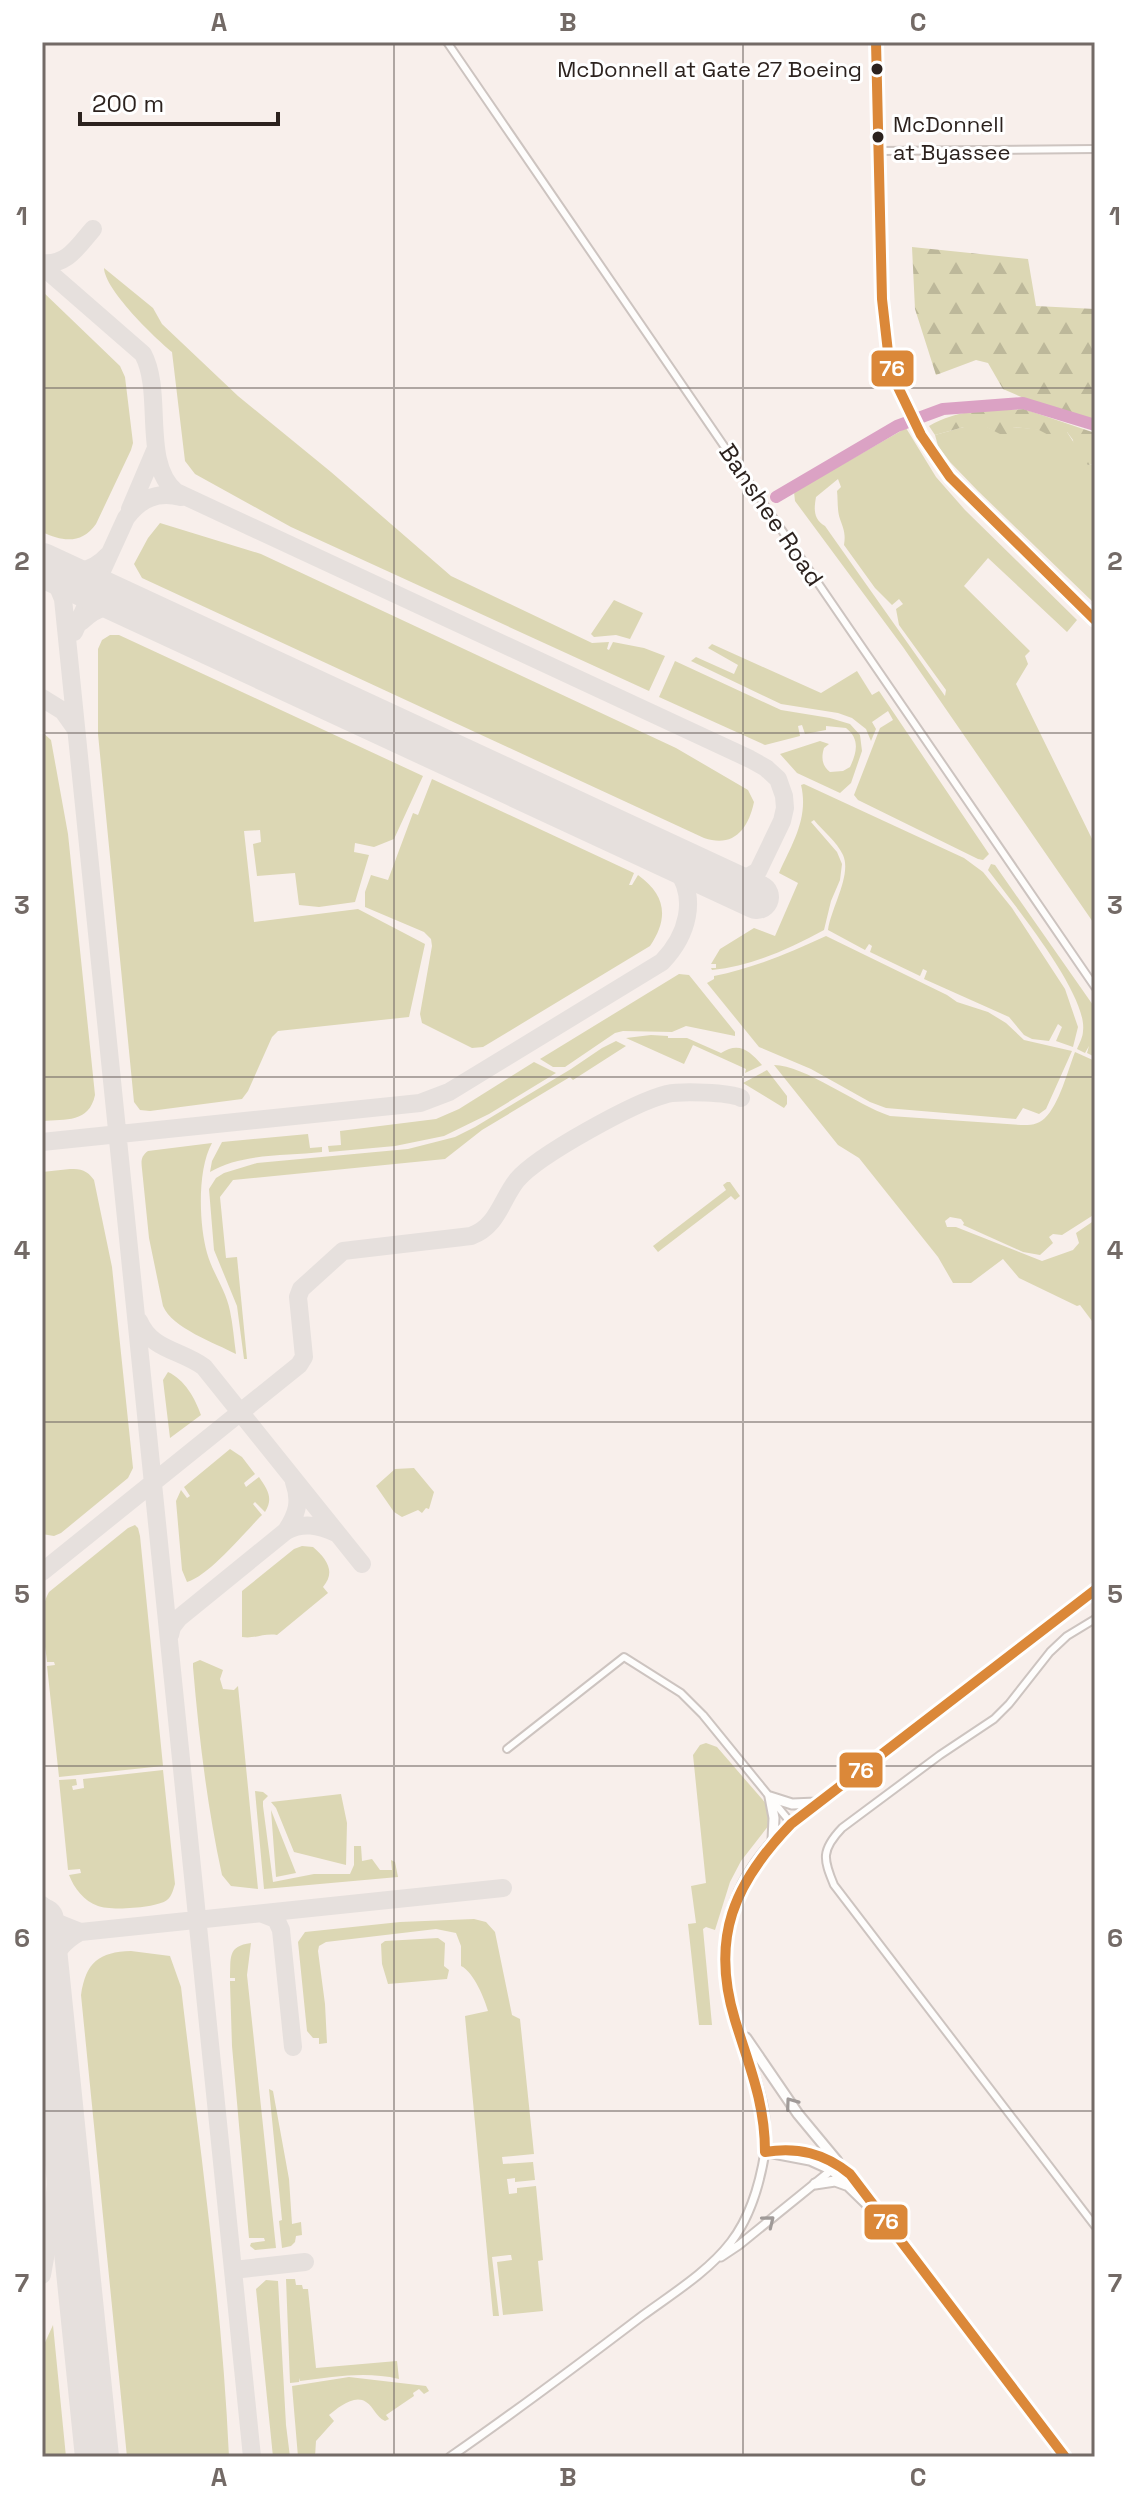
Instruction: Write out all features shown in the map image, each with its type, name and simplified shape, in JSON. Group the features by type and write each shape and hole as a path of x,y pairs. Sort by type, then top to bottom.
{"main road":[{"path":"876,42 882,299"},
{"path":"1065,2457 878,2214 860,2184 815,2153 785,2148 765,2152 760,2096 735,2018 725,1974 726,1942 730,1918 747,1875 773,1840 816,1803 1095,1590"},
{"path":"773,1840 774,1818 770,1797 792,1804 816,1803"},
{"path":"735,2018 753,2051 848,2186 878,2214"},
{"path":"815,2184 835,2181 848,2186"}],"street":[{"name":"Banshee Road","path":"447,42 1095,987"},
{"path":"878,151 1095,149"},
{"path":"1095,1619 1067,1636 1050,1652 994,1719 842,1828 826,1850 825,1864 834,1885 1095,2226"},
{"path":"507,1749 624,1657 681,1693 791,1823"},
{"path":"706,2267 730,2243 744,2220 759,2182 765,2152"},
{"path":"450,2457 739,2245 836,2167"}],"green space":[{"path":"912,247 1028,259 1036,306 1095,309 1095,420 1003,389 988,363 976,360 936,375 915,309"},
{"path":"104,268 153,308 162,324 238,396 451,576 592,643 609,642 609,650 613,642 665,656 649,691 291,527 195,474 185,461 172,352 121,300 106,277"},
{"path":"42,291 120,366 125,377 133,443 96,524 85,535 72,539 57,538 42,532"},
{"path":"1024,409 1095,433 1095,464 1088,465 1074,454 1073,440 1067,432 1058,440 1039,430 1013,427 1012,440 986,427 964,427 935,435 929,426 963,413"},
{"path":"964,427 987,427 1012,439 1012,427 1067,432 1088,465 1095,464 1095,604 978,491 938,446 935,435"},
{"path":"906,428 936,477 965,510 1077,620 1067,632 988,558 964,586 1030,651 1025,656 1028,664 1016,684 1095,845 1095,925 903,647 795,501 794,492","holes":["838,479 841,487 837,491 838,512 844,545 875,588 892,605 899,599 903,604 896,609 899,625 946,690 945,696 816,517 816,497"]},
{"path":"160,523 261,554 676,748 748,790 754,802 748,821 731,838 723,841 704,838 142,578 134,564"},
{"path":"614,600 643,613 630,639 616,635 594,637 591,634"},
{"path":"110,635 119,635 423,776 394,839 374,847 355,843 354,852 369,855 355,902 319,907 299,905 295,873 257,876 253,844 261,842 260,830 244,831 254,922 358,909 425,944 409,1017 278,1031 272,1037 242,1099 140,1110 134,1102 98,734 98,649 102,640"},
{"path":"712,644 821,693 857,671 872,695 879,691 989,854 983,860 978,859 858,800 854,795 880,728 893,720 888,711 872,722 876,729 871,741 866,729 852,718 781,704 691,661 696,657 734,674 738,665 708,648"},
{"path":"675,661 781,710 850,724 860,735 862,751 851,783 840,793 797,773 780,754 820,741 829,744 823,752 825,767 830,772 843,771 850,767 856,746 854,737 846,728 826,726 826,730 805,734 802,725 798,726 800,736 765,745 659,697"},
{"path":"42,732 51,740 68,834 95,1095 88,1111 82,1115 42,1121"},
{"path":"432,779 634,873 629,885 638,875 654,891 662,908 660,926 650,946 483,1047 472,1048 422,1023 420,1014 431,939 424,932 365,907 365,892 371,875 388,880 413,813 418,815"},
{"path":"801,785 964,858 983,872 1012,908 1065,989 1078,1027 1073,1047 1056,1041 1062,1027 1058,1024 1049,1041 1032,1039 1024,1035 1009,1017 924,979 927,971 923,969 920,976 870,952 872,946 869,944 865,950 828,930 843,882 845,863 837,846 814,820 811,822 837,852 842,864 824,930 770,956 712,970 716,964 711,964 720,949 754,928 775,936 798,883 779,873 801,820"},
{"path":"991,864 995,865 1095,1008 1095,1057 1087,1053 1089,1046 1085,1053 1077,1049 1083,1031 1074,995 1046,948 988,870"},
{"path":"826,936 957,1002 988,1012 1024,1040 1072,1051 1046,1109 1039,1114 1023,1108 1016,1119 886,1108 811,1069 759,1047 707,983 714,976 771,959"},
{"path":"679,974 689,975 735,1032 735,1036 686,1026 672,1032 623,1031 615,1033 565,1067 553,1067 540,1059"},
{"path":"651,1035 687,1038 721,1053 727,1049 744,1049 762,1065 745,1073 746,1069 693,1045 684,1064 626,1038"},
{"path":"616,1041 626,1046 573,1080 570,1077 482,1130 445,1159 233,1180 220,1197 226,1258 237,1257 247,1359 244,1359 237,1306 214,1250 209,1189 216,1178 257,1163 408,1149 455,1137"},
{"path":"1075,1052 1095,1061 1095,1214 1062,1235 1053,1234 1049,1237 1053,1243 1040,1255 1023,1252 963,1225 961,1219 950,1217 945,1221 947,1227 956,1227 1042,1261 1073,1250 1079,1243 1076,1233 1095,1220 1095,1325 1080,1305 1019,1278 1003,1259 971,1283 953,1283 938,1257 859,1158 838,1145 774,1065 800,1071 890,1116 1028,1125 1040,1122 1050,1112"},
{"path":"534,1062 556,1073 489,1114 444,1136 395,1146 329,1152 328,1146 341,1145 340,1131 436,1119 459,1109"},
{"path":"767,1070 787,1096 784,1108 743,1083"},
{"path":"308,1134 310,1148 322,1147 322,1152 250,1158 210,1172 222,1142"},
{"path":"212,1143 202,1182 202,1227 210,1261 228,1303 236,1354 195,1334 168,1314 163,1306 149,1238 142,1166 144,1155 148,1151"},
{"path":"84,1171 94,1180 112,1267 133,1468 128,1478 54,1536 42,1534 42,1172"},
{"path":"727,1182 740,1196 735,1200 731,1196 658,1252 653,1246 726,1190 723,1185"},
{"path":"168,1372 189,1390 201,1415 170,1438 163,1380"},
{"path":"230,1449 242,1457 255,1474 244,1483 246,1487 259,1477 262,1481 268,1494 268,1507 265,1512 255,1502 253,1504 262,1515 216,1563 187,1582 182,1570 176,1501 181,1490 187,1498 190,1496 184,1487"},
{"path":"414,1468 434,1492 429,1509 402,1517 394,1512 376,1486 395,1469"},
{"path":"135,1525 140,1536 163,1766 59,1777 47,1666 55,1665 54,1662 47,1662 43,1627 45,1600 49,1592"},
{"path":"302,1546 313,1547 326,1561 329,1576 323,1587 328,1593 277,1635 242,1637 242,1591"},
{"path":"200,1660 223,1670 220,1679 223,1689 234,1690 238,1686 258,1889 231,1886 222,1875 198,1719 193,1663"},
{"path":"706,1743 717,1747 768,1806 769,1825 741,1861 730,1882 715,1930 703,1929 712,2025 699,2025 688,1924 696,1923 691,1886 706,1883 693,1755 700,1745"},
{"path":"163,1770 175,1884 171,1895 162,1903 144,1907 104,1908 93,1904 80,1894 69,1875 81,1873 80,1869 68,1870 59,1780 76,1779 77,1785 72,1786 73,1790 84,1788 83,1779"},
{"path":"255,1791 268,1796 263,1806 273,1882 314,1874 350,1874 354,1865 354,1846 361,1846 362,1861 372,1859 380,1870 392,1870 391,1860 395,1862 398,1877 264,1889"},
{"path":"341,1794 347,1823 346,1865 294,1852 271,1802"},
{"path":"271,1810 296,1873 276,1877"},
{"path":"474,1919 486,1922 495,1932 512,2015 520,2019 534,2154 502,2157 503,2164 533,2162 535,2180 515,2182 515,2178 507,2179 509,2194 517,2193 517,2188 536,2186 543,2260 538,2261 543,2311 503,2315 497,2262 512,2260 509,2255 492,2257 499,2316 493,2316 465,2016 488,2011 474,1980 461,1966 461,1946 456,1933 436,1929 326,1942 319,1946 327,2043 319,2044 319,2038 313,2038 307,2031 298,1942 305,1932 400,1922"},
{"path":"438,1938 445,1943 444,1966 449,1970 447,1979 388,1984 382,1964 381,1944 385,1941"},
{"path":"251,1943 247,1975 276,2248 255,2250 251,2243 265,2241 264,2238 249,2238 232,2046 230,1983 235,1981 235,1978 230,1978 234,1950"},
{"path":"131,1951 170,1956 181,1987 215,2280 229,2457 127,2457 81,1995 86,1974 96,1961 110,1954"},
{"path":"269,2089 273,2091 289,2179 292,2224 301,2222 302,2235 296,2236 291,2246 282,2248 279,2221 282,2220"},
{"path":"286,2279 295,2279 296,2285 308,2289 316,2368 397,2361 399,2379 374,2375 300,2381 300,2378 299,2382 290,2383"},
{"path":"266,2280 278,2281 290,2457 273,2457 256,2289"},
{"path":"53,2325 66,2457 42,2457 42,2349"},
{"path":"349,2377 426,2386 429,2391 424,2394 419,2389 413,2393 414,2396 386,2415 389,2419 385,2421 366,2402 356,2400 346,2403 329,2415 334,2421 316,2441 315,2457 298,2457 292,2386"}],"waterway":[{"path":"776,497 897,426 943,409 1023,403 1095,425"}],"taxiway":[{"path":"42,263 65,258 93,229"},
{"path":"42,266 143,354 152,388 159,464 165,479 176,492 766,768 778,779 784,796 782,821 758,871 746,878 725,882"},
{"path":"130,509 156,448"},
{"path":"74,632 126,518 150,498 164,495 181,497"},
{"path":"45,567 63,571 86,570 108,555"},
{"path":"45,567 54,577 63,599 252,2457"},
{"path":"81,622 101,608 122,606 138,610"},
{"path":"42,698 63,711 75,728"},
{"path":"42,1142 420,1103 449,1092 662,962 671,952 687,916 687,891 675,867 650,846"},
{"path":"42,1572 299,1365 304,1357 298,1297 301,1289 343,1251 471,1236 493,1219 517,1180 528,1169 611,1118 667,1094 726,1094 741,1098"},
{"path":"139,1321 144,1331 159,1344 204,1367 362,1564"},
{"path":"286,1531 297,1508 294,1482"},
{"path":"170,1635 179,1618 286,1531 298,1526 311,1526 336,1533"},
{"path":"42,1936 503,1888"},
{"path":"42,1905 58,1923 78,1931"},
{"path":"263,1914 276,1919 281,1930 293,2047"},
{"path":"47,1972 59,1949 80,1932"},
{"path":"42,2275 54,2207 61,2110"},
{"path":"233,2270 305,2262"}],"runway":[{"path":"42,565 757,897"},
{"path":"42,1920 97,2457"}],"transit line":[{"name":"76","path":"876,42 882,299 888,352 897,385 921,435 950,477 1095,620"},
{"name":"76","path":"1065,2457 850,2174 810,2153 789,2150 765,2152 759,2100 735,2020 725,1963 732,1913 742,1890 771,1846 791,1824 1095,1590"}],"place":[{"name":"McDonnell at Gate 27 Boeing","path":"877,69"},
{"name":"McDonnell at Byassee","path":"878,137"}]}
